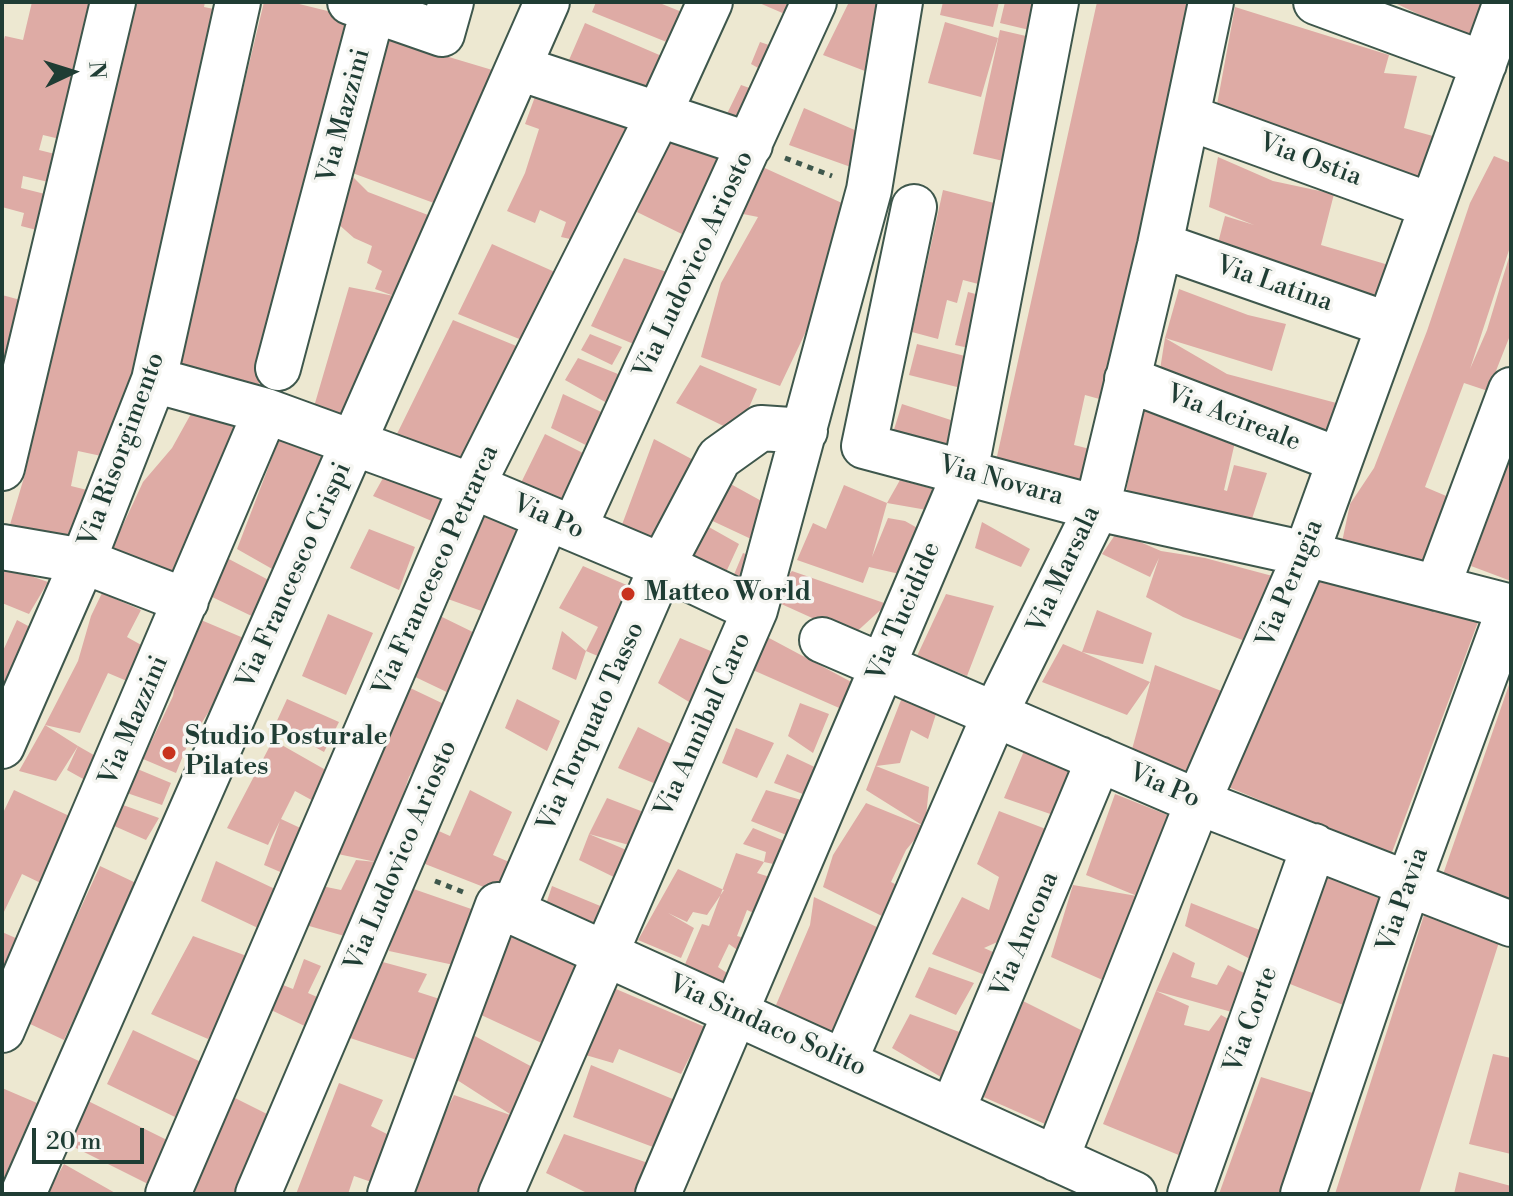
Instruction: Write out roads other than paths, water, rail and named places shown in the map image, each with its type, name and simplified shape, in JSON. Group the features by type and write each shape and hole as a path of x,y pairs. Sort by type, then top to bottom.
{"street":[{"path":"2,468 113,2"},
{"name":"Via Risorgimento","path":"2,746 83,561 154,380 238,2"},
{"name":"Via Francesco Crispi","path":"23,1194 547,2"},
{"name":"Via Francesco Petrarca","path":"168,1194 472,486 659,114 710,2"},
{"name":"Via Ludovico Ariosto","path":"258,1194 397,866 560,523 750,145 814,2"},
{"name":"Via Annibal Caro","path":"501,1194 755,610 869,190 900,2"},
{"name":"Via Tucidide","path":"658,1194 965,473 1056,2"},
{"name":"Via Marsala","path":"844,1062 995,714 1097,508 1160,245 1211,2"},
{"path":"1316,2 1484,64"},
{"name":"Via Perugia","path":"1056,1159 1198,802 1306,554 1506,2"},
{"path":"366,5 446,18"},
{"name":"Via Mazzini","path":"278,368 366,5"},
{"path":"519,68 750,145"},
{"name":"Via Ostia","path":"1187,117 1432,206"},
{"name":"Via Novara","path":"914,207 864,446 1097,508 1306,554 1511,607"},
{"name":"Via Latina","path":"1160,245 1389,325"},
{"name":"Via Acireale","path":"1127,379 1339,460"},
{"name":"Via Po","path":"154,380 266,411 472,486 662,566 755,610"},
{"path":"1437,588 1511,390"},
{"name":"Via Mazzini","path":"2,1030 266,411"},
{"name":"Via Torquato Tasso","path":"390,1194 505,908 662,566 719,458 761,428 805,431"},
{"path":"2,547 83,561 186,601"},
{"name":"Via Pavia","path":"1303,1194 1409,882 1511,607"},
{"name":"Via Po","path":"822,640 1198,802 1511,924"},
{"name":"Via Ancona","path":"952,1111 1099,759"},
{"name":"Via Corte","path":"1190,1194 1314,846"},
{"name":"Via Sindaco Solito","path":"505,908 1134,1194"}],"place":[{"name":"Matteo World","path":"628,594"},
{"name":"Studio Posturale Pilates","path":"169,753"}]}
